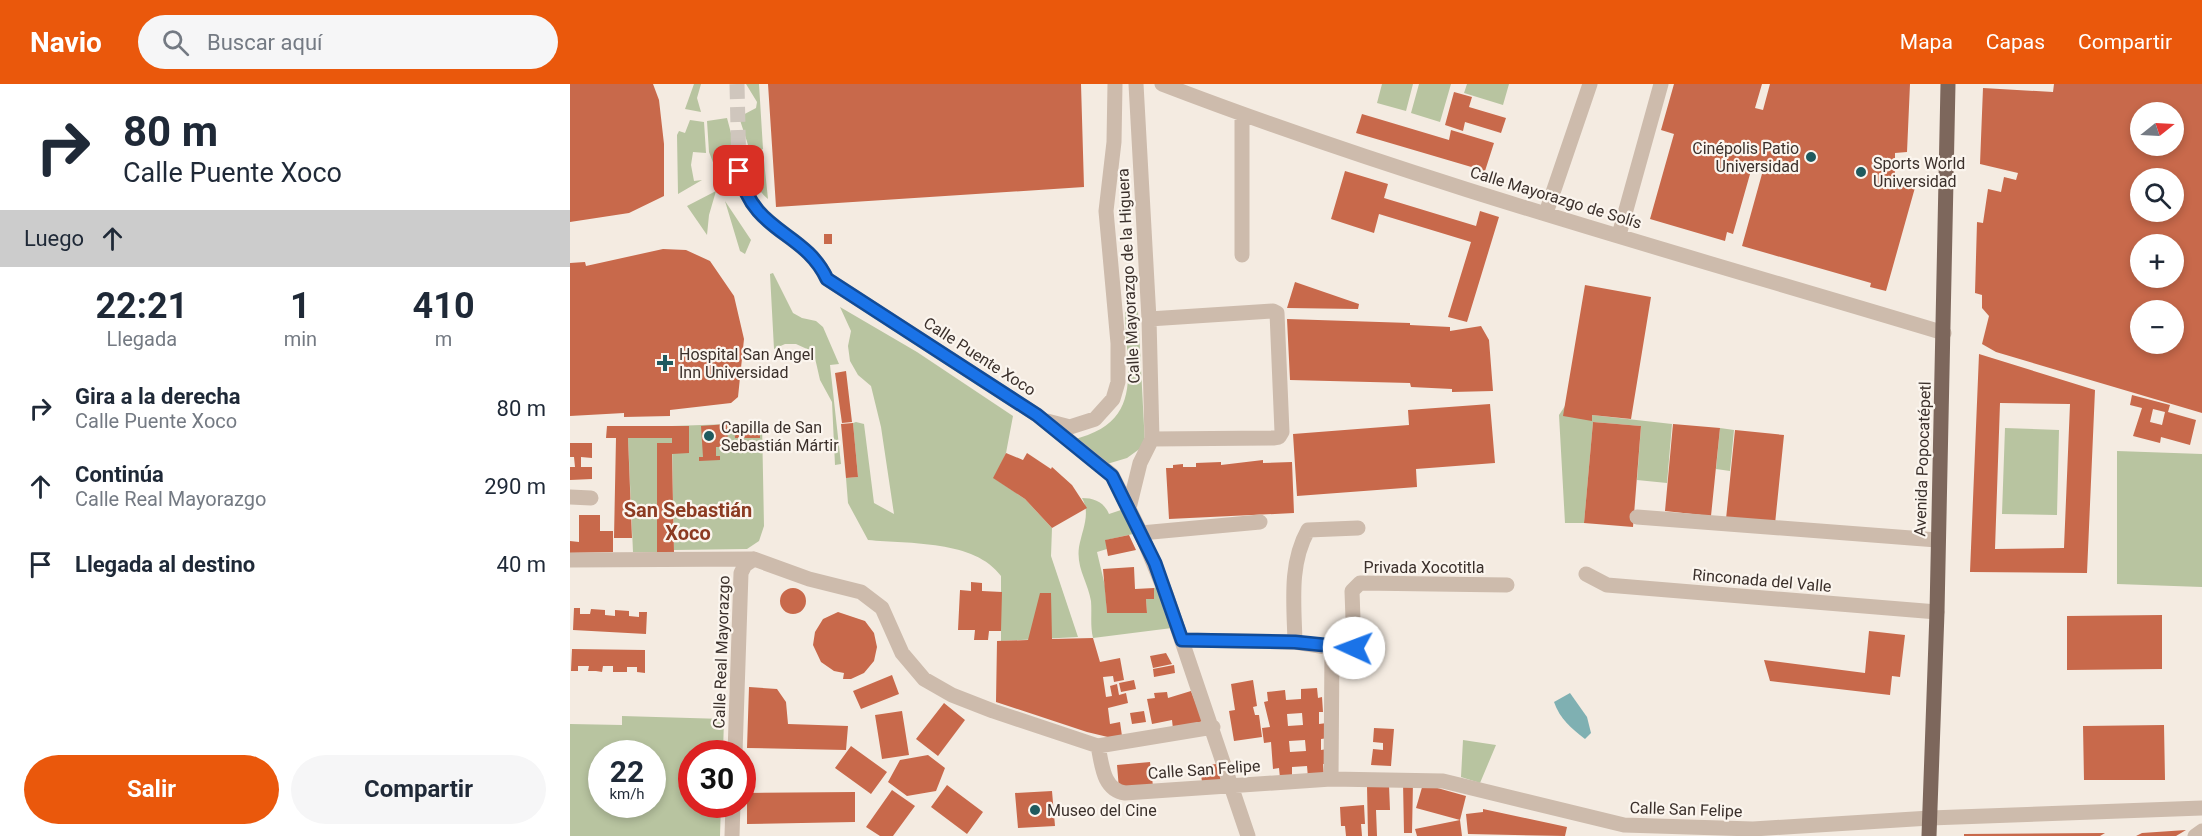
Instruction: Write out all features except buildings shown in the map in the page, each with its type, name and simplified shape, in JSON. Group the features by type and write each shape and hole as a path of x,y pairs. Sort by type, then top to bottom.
{"main road":[{"name":"Avenida Popocatépetl","path":"1929,836 1937,612 1948,84"}],"street":[{"path":"1037,415 1061,426 1087,423 1108,407 1116,391 1118,343 1106,212 1114,142 1115,84"},
{"name":"Calle Mayorazgo de la Higuera","path":"1129,508 1140,463 1152,439 1149,319 1136,84"},
{"name":"Calle Mayorazgo de Solís","path":"1162,84 1242,115 1546,213 1944,333"},
{"path":"1546,213 1590,84"},
{"path":"1619,235 1661,84"},
{"path":"1242,115 1242,255"},
{"name":"Calle Puente Xoco","path":"739,171 751,204 778,231 807,251 827,279 1037,415 1112,476 1142,533 1213,727 1248,836"},
{"path":"1149,319 1272,311 1279,318 1282,432 1279,437 1152,439"},
{"path":"1112,476 1140,463"},
{"path":"570,497 591,498"},
{"path":"1637,517 1937,540"},
{"path":"1142,533 1260,522"},
{"path":"1295,642 1294,563 1300,543 1308,530 1358,528"},
{"path":"570,560 754,559 809,579 869,596 882,608 902,653 924,680 952,695 993,711 1098,746 1213,727"},
{"name":"Calle Real Mayorazgo","path":"735,740 741,573 745,565 754,559"},
{"name":"Rinconada del Valle","path":"1586,574 1606,585 1937,612"},
{"name":"Privada Xocotitla","path":"1332,648 1354,648 1352,591 1360,583 1507,585"},
{"path":"1182,640 1295,642 1332,648 1331,779"},
{"name":"Calle San Felipe","path":"1098,746 1108,783 1120,792 1331,779 1443,781 1624,825 1753,830 1930,818 2202,808"},
{"path":"732,836 733,818"},
{"path":"2195,836 2202,831"}],"green space":[{"path":"694,84 701,84 697,98 701,112 685,109"},
{"path":"746,84 759,84 763,149 752,157 739,117 756,108 757,102"},
{"path":"1382,84 1413,84 1406,111 1377,103"},
{"path":"1419,84 1451,84 1440,122 1411,113"},
{"path":"1467,84 1509,84 1503,105 1464,93"},
{"path":"727,118 736,152 716,170 709,152 707,121"},
{"path":"690,120 704,122 706,153 693,152 691,165 694,181 702,180 678,194 677,135 679,131 685,133"},
{"path":"763,151 768,199 757,186 751,171 751,159"},
{"path":"716,191 709,215 707,235 687,206"},
{"path":"725,201 751,240 745,254 740,251"},
{"path":"773,273 793,313 816,321 823,327 839,364 830,365 841,464 835,465 832,402 820,380 815,358 807,349 796,344 785,344 774,349 770,274"},
{"path":"840,307 917,352 1013,416 1006,453 994,478 1025,499 1052,528 1051,556 1078,637 1001,641 1001,576 990,564 975,556 940,546 868,540 848,503 846,478 858,477 853,423 864,424 874,503 894,514 881,427 871,386 858,375 850,361 848,346 851,331"},
{"path":"1133,307 1138,311 1145,445 1127,458 1107,464 1072,440 1096,432 1112,421 1122,407 1127,391 1128,374 1125,312 1128,308"},
{"path":"1565,406 1592,420 1592,415 1672,424 1667,483 1637,480 1641,426 1593,422 1584,523 1565,523 1559,415"},
{"path":"762,423 764,526 759,541 747,549 674,550 672,443 657,443 657,552 633,552 628,438 672,438 672,426"},
{"path":"1720,428 1734,430 1730,471 1716,469"},
{"path":"2005,428 2059,430 2057,515 2002,514"},
{"path":"2117,451 2202,454 2202,587 2117,584"},
{"path":"1082,498 1098,502 1109,514 1121,510 1133,534 1106,540 1107,549 1097,552 1105,586 1107,613 1147,613 1146,599 1154,599 1154,588 1158,587 1172,628 1093,638 1091,601 1079,555 1086,516"},
{"path":"622,716 724,719 723,740 678,740 678,818 721,818 720,836 570,836 570,724 622,725"},
{"path":"1463,740 1496,745 1480,783 1461,777"}],"water":[{"path":"1570,693 1587,717 1591,733 1585,739 1566,723 1554,702"}],"tunnel":[{"path":"737,84 739,171"}],"place":[{"name":"Cinépolis Patio Universidad","path":"1811,157"},
{"name":"Sports World Universidad","path":"1861,172"},
{"name":"Hospital San Angel Inn Universidad","path":"665,363"},
{"name":"Capilla de San Sebastián Mártir","path":"709,436"},
{"name":"Museo del Cine","path":"1035,810"}],"district":[{"name":"San Sebastián Xoco","path":"688,522"}],"route":[{"path":"739,171 746,194 759,215 807,251 819,264 827,279 1037,415 1052,429 1105,467 1116,482 1142,533 1167,594 1182,640 1295,642 1332,648 1354,648"}]}
